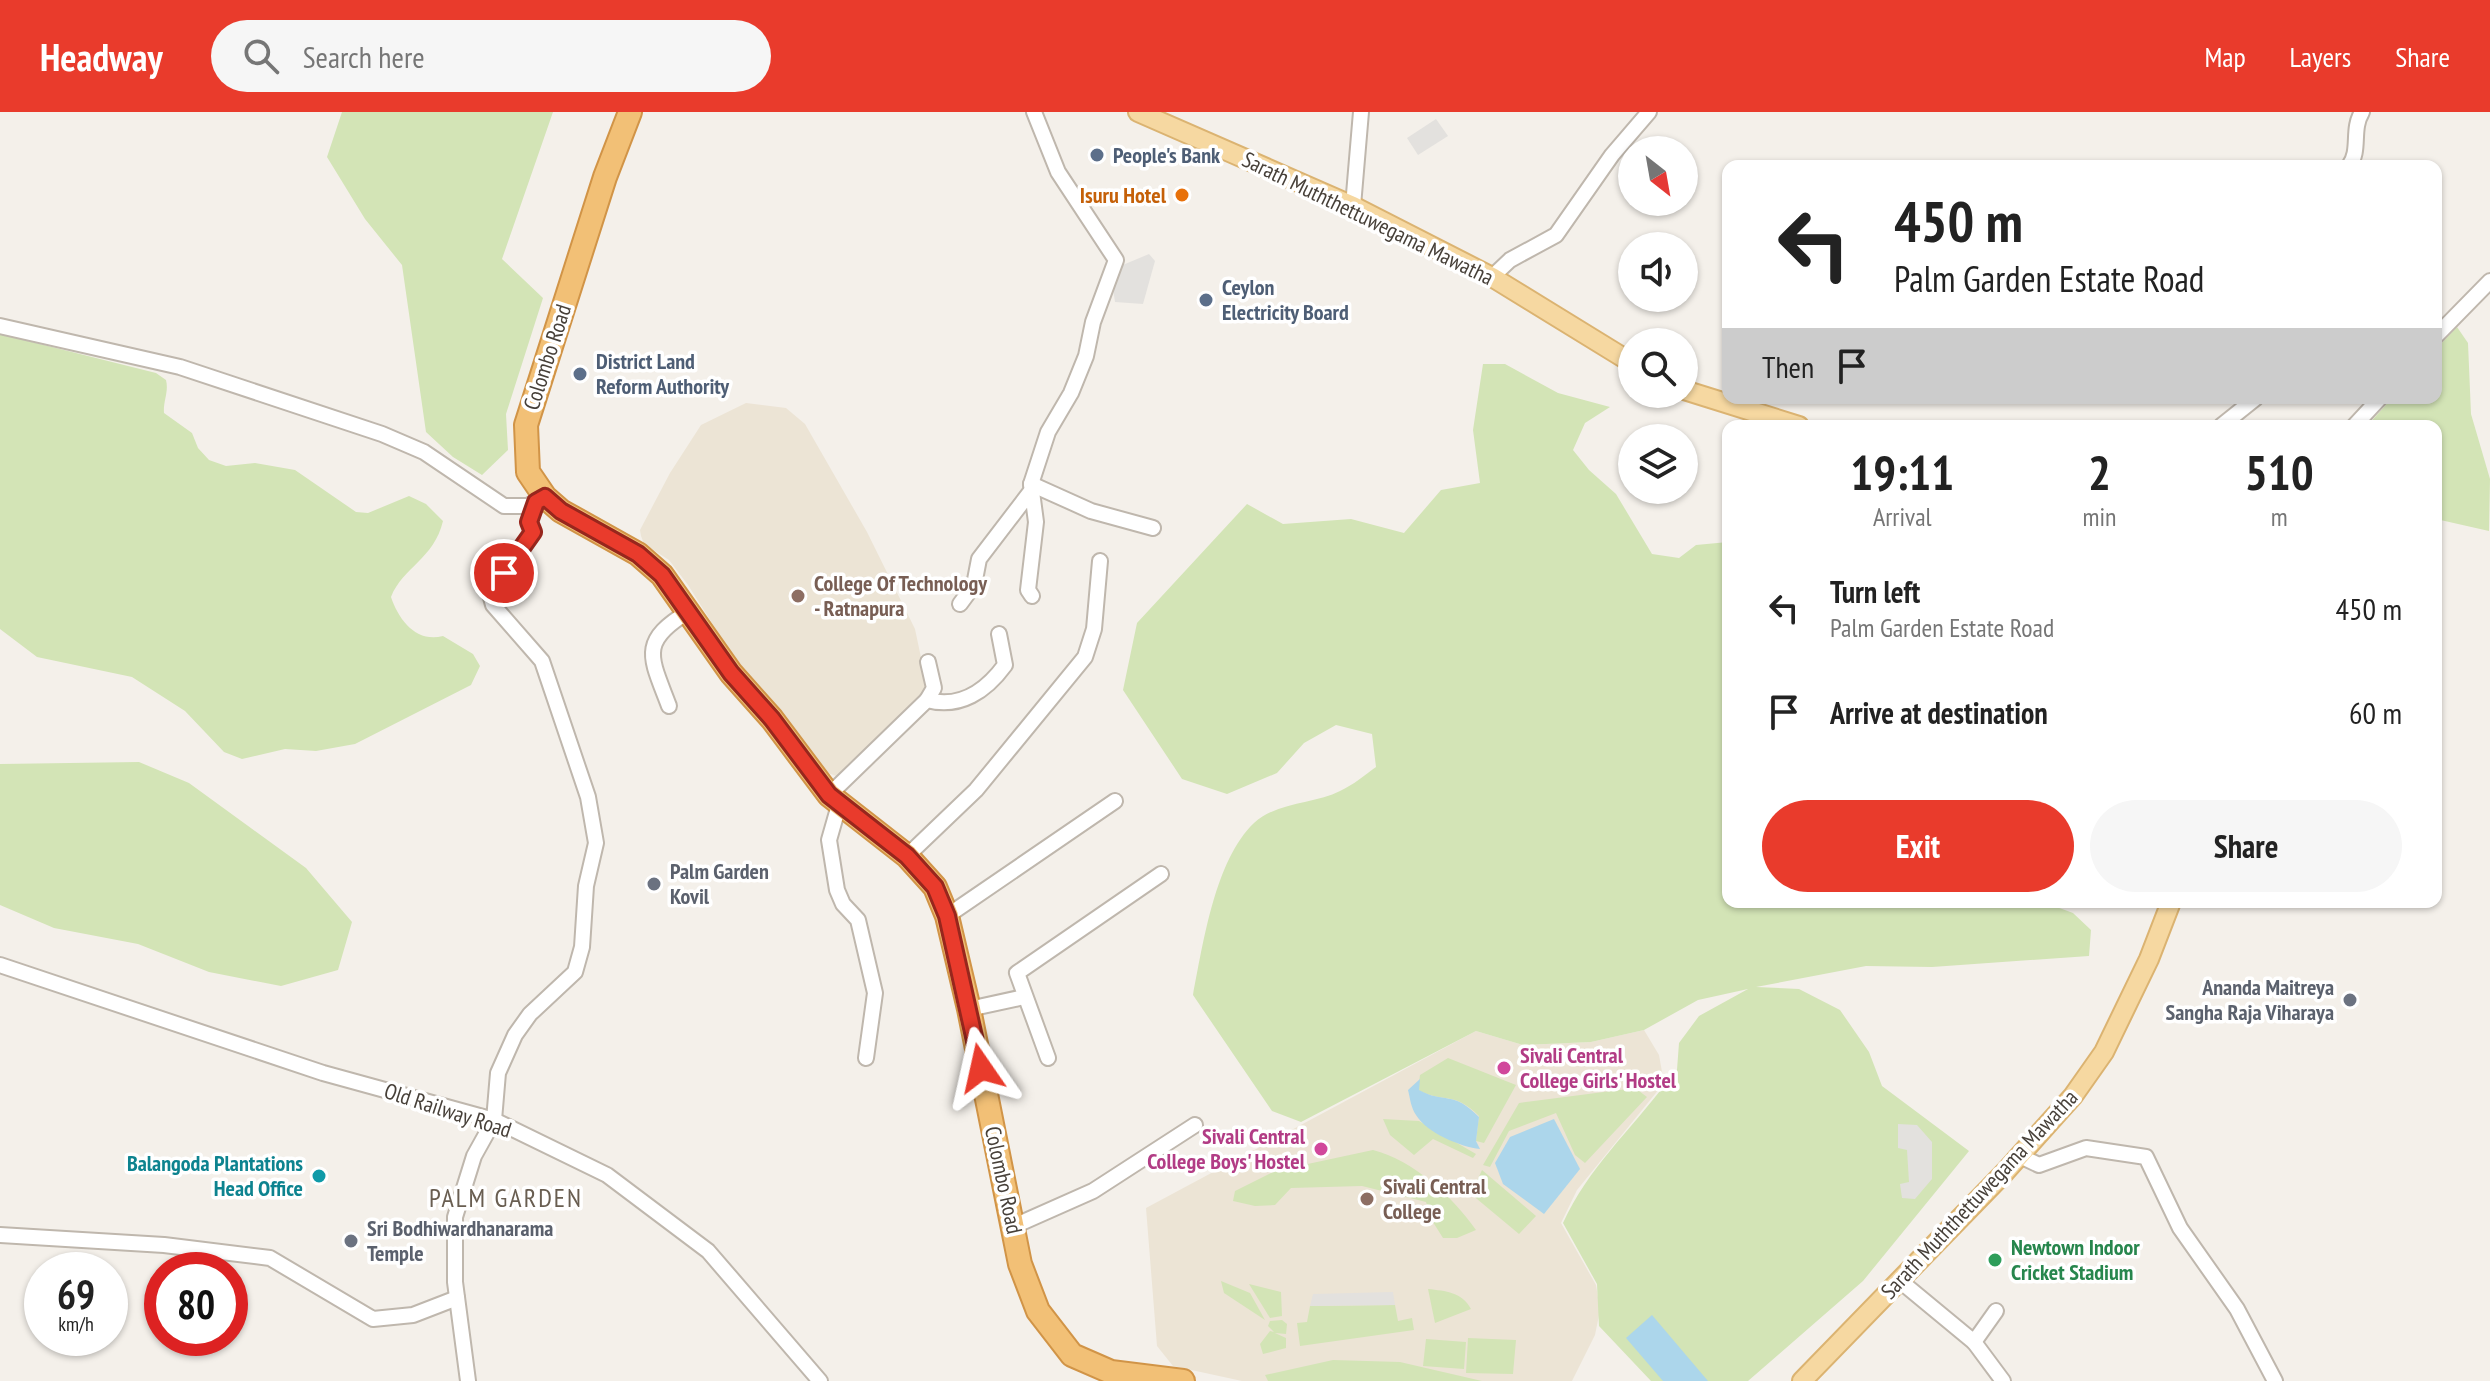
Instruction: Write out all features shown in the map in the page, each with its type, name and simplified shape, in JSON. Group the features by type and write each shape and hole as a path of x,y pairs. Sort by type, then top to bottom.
{"highway":[{"name":"Colombo Road","path":"630,112 605,177 526,425 528,472 540,500 638,554 662,575 731,673 772,719 834,800 907,856 935,887 947,916 969,1009 1020,1264 1038,1311 1072,1355 1111,1372 1183,1381"}],"main road":[{"name":"Sarath Muththettuwegama Mawatha","path":"1138,112 1353,206 1492,277 1618,354"},
{"path":"1698,394 1722,402"},
{"path":"1729,404 1780,420"},
{"name":"Sarath Muththettuwegama Mawatha","path":"1802,1381 2020,1156 2073,1096 2104,1052 2149,959 2169,908"}],"street":[{"path":"960,604 974,585 979,559 1031,487 1048,432 1071,393 1086,356 1093,322 1116,260 1058,172 1034,112"},
{"path":"1353,206 1361,112"},
{"path":"1492,277 1510,260 1556,235 1612,155 1649,112"},
{"path":"2354,160 2355,124 2362,112"},
{"path":"2442,330 2490,281"},
{"path":"0,326 195,372 382,434 424,452 504,506 540,500"},
{"path":"2228,420 2248,404"},
{"path":"2360,420 2374,404"},
{"path":"1031,487 1091,511 1153,528"},
{"path":"1031,487 1036,522 1028,590 1032,596"},
{"path":"468,1381 457,1298 455,1217 474,1156 494,1120 498,1073 515,1035 530,1014 575,972 582,947 586,886 596,843 588,797 542,661 493,605 490,594 533,532 529,522 540,500"},
{"path":"907,856 976,790 1085,657 1094,629 1100,561"},
{"path":"669,706 655,668 654,641 663,627 688,612"},
{"path":"927,700 944,704 962,702 996,677 1005,665 999,634"},
{"path":"866,1058 875,993 858,920 843,904 837,890 829,840 834,800 927,700 934,688 928,662"},
{"path":"947,916 1115,801"},
{"path":"1048,1058 1017,973 1161,874"},
{"name":"Old Railway Road","path":"0,965 323,1073 494,1120 607,1175 708,1251 820,1381"},
{"path":"969,1009 1024,997"},
{"path":"1014,1226 1093,1191 1195,1125"},
{"path":"2020,1156 2039,1165 2086,1148 2146,1157 2180,1228 2237,1309 2275,1381"},
{"path":"0,1235 164,1245 270,1258 373,1319 413,1315 457,1298"},
{"path":"1899,1280 1974,1342 2003,1381"},
{"path":"1974,1342 1996,1311"}],"shaded area":[{"path":"1436,119 1448,136 1418,155 1407,138"},
{"path":"1149,254 1155,261 1143,304 1115,302 1113,289 1118,267"},
{"name":"College Of Technology - Ratnapura","path":"746,403 786,408 805,424 867,532 915,629 927,686 923,695 841,778 828,773 753,688 688,585 669,560 644,544 641,536 640,530 670,473 701,425"},
{"name":"Sivali Central College","path":"1644,1030 1659,1055 1664,1083 1577,1190 1561,1223 1596,1285 1600,1310 1595,1335 1572,1381 1242,1381 1173,1366 1157,1346 1146,1208 1476,1031 1523,1045 1591,1042"},
{"path":"1898,1124 1917,1125 1932,1142 1932,1179 1915,1199 1902,1198 1900,1184 1909,1182 1907,1150 1898,1148"},
{"path":"1393,1292 1395,1305 1310,1306 1313,1294"}],"green space":[{"path":"342,112 553,112 502,259 543,298 506,414 508,450 482,475 453,457 426,432 402,265 365,219 327,157"},
{"path":"2457,327 2468,343 2471,414 2490,479 2489,531 2442,520 2442,420 2372,420 2387,404 2442,404 2442,343"},
{"path":"0,334 156,373 166,380 164,413 192,433 198,448 209,460 226,466 255,463 295,470 356,512 368,513 409,496 426,504 443,521 439,534 391,597 404,622 417,633 443,636 473,654 480,666 471,685 355,744 316,751 285,749 242,759 224,752 185,711 132,677 37,657 0,629"},
{"path":"1483,364 1505,364 1558,393 1610,407 1585,423 1573,450 1589,470 1616,494 1618,504 1622,504 1652,554 1679,558 1696,545 1722,543 1722,908 2059,908 2073,913 2091,930 2089,956 1932,967 1866,966 1756,987 1799,989 1840,1010 1869,1052 1882,1086 1969,1151 1863,1281 1748,1381 1651,1381 1599,1326 1597,1284 1563,1223 1573,1203 1610,1150 1666,1083 1676,1083 1679,1043 1699,1016 1748,989 1698,1000 1644,1030 1591,1042 1523,1045 1476,1031 1301,1122 1272,1111 1193,995 1220,880 1241,839 1263,816 1340,791 1376,767 1372,734 1336,725 1304,743 1277,773 1227,794 1182,779 1123,690 1137,623 1247,504 1283,524 1351,519 1404,533 1441,490 1480,483 1473,430"},
{"path":"139,762 189,783 306,868 352,922 338,970 281,986 209,972 138,944 54,928 0,905 0,764"},
{"path":"1448,1058 1516,1085 1484,1143 1476,1141 1479,1116 1470,1108 1455,1100 1418,1090 1420,1075"},
{"path":"1635,1088 1647,1097 1585,1163 1575,1155 1556,1113 1509,1131 1490,1167 1483,1165 1519,1103"},
{"path":"1383,1119 1419,1121 1476,1154 1473,1158 1433,1139 1414,1155 1390,1135"},
{"path":"1373,1150 1403,1162 1431,1181 1476,1230 1457,1238 1443,1238 1431,1219 1426,1202 1362,1186 1291,1188 1275,1205 1255,1206 1233,1201 1235,1191 1275,1171"},
{"path":"1482,1170 1536,1216 1519,1234 1471,1194"},
{"path":"1221,1281 1250,1293 1265,1320 1224,1293"},
{"path":"1249,1284 1281,1292 1282,1316 1270,1318"},
{"path":"1428,1289 1458,1296 1471,1309 1435,1323"},
{"path":"1395,1305 1398,1321 1412,1318 1414,1330 1300,1346 1297,1323 1307,1322 1310,1306"},
{"path":"1282,1320 1287,1324 1286,1334 1275,1333 1286,1338 1286,1348 1263,1354 1260,1344 1270,1331 1274,1332 1268,1326 1270,1321"},
{"path":"1468,1338 1516,1340 1513,1374 1466,1373"},
{"path":"1426,1339 1466,1342 1464,1369 1423,1366"},
{"path":"1333,1360 1400,1362 1482,1381 1268,1381 1265,1375"}],"water":[{"path":"1420,1079 1419,1090 1462,1103 1479,1117 1476,1141 1480,1149 1445,1138 1421,1122 1413,1109 1408,1090"},
{"path":"1554,1119 1580,1169 1544,1214 1503,1184 1495,1163 1510,1137"},
{"path":"1652,1315 1708,1381 1663,1381 1626,1338"}],"place":[{"name":"People's Bank","path":"1097,155"},
{"name":"Isuru Hotel","path":"1182,195"},
{"name":"Ceylon Electricity Board","path":"1206,300"},
{"name":"District Land Reform Authority","path":"580,374"},
{"name":"College Of Technology - Ratnapura","path":"798,596"},
{"name":"Palm Garden Kovil","path":"654,884"},
{"name":"Ananda Maitreya Sangha Raja Viharaya","path":"2350,1000"},
{"name":"Sivali Central College Girls' Hostel","path":"1504,1068"},
{"name":"Sivali Central College Boys' Hostel","path":"1321,1149"},
{"name":"Balangoda Plantations Head Office","path":"319,1176"},
{"name":"Sivali Central College","path":"1367,1199"},
{"name":"Sri Bodhiwardhanarama Temple","path":"351,1241"},
{"name":"Newtown Indoor Cricket Stadium","path":"1995,1260"}],"district":[{"name":"PALM GARDEN","path":"506,1197"}],"route":[{"path":"504,573 533,532 529,522 536,502 545,497 561,511 638,554 662,575 731,673 772,719 829,795 907,856 935,887 947,916 981,1068"}]}
